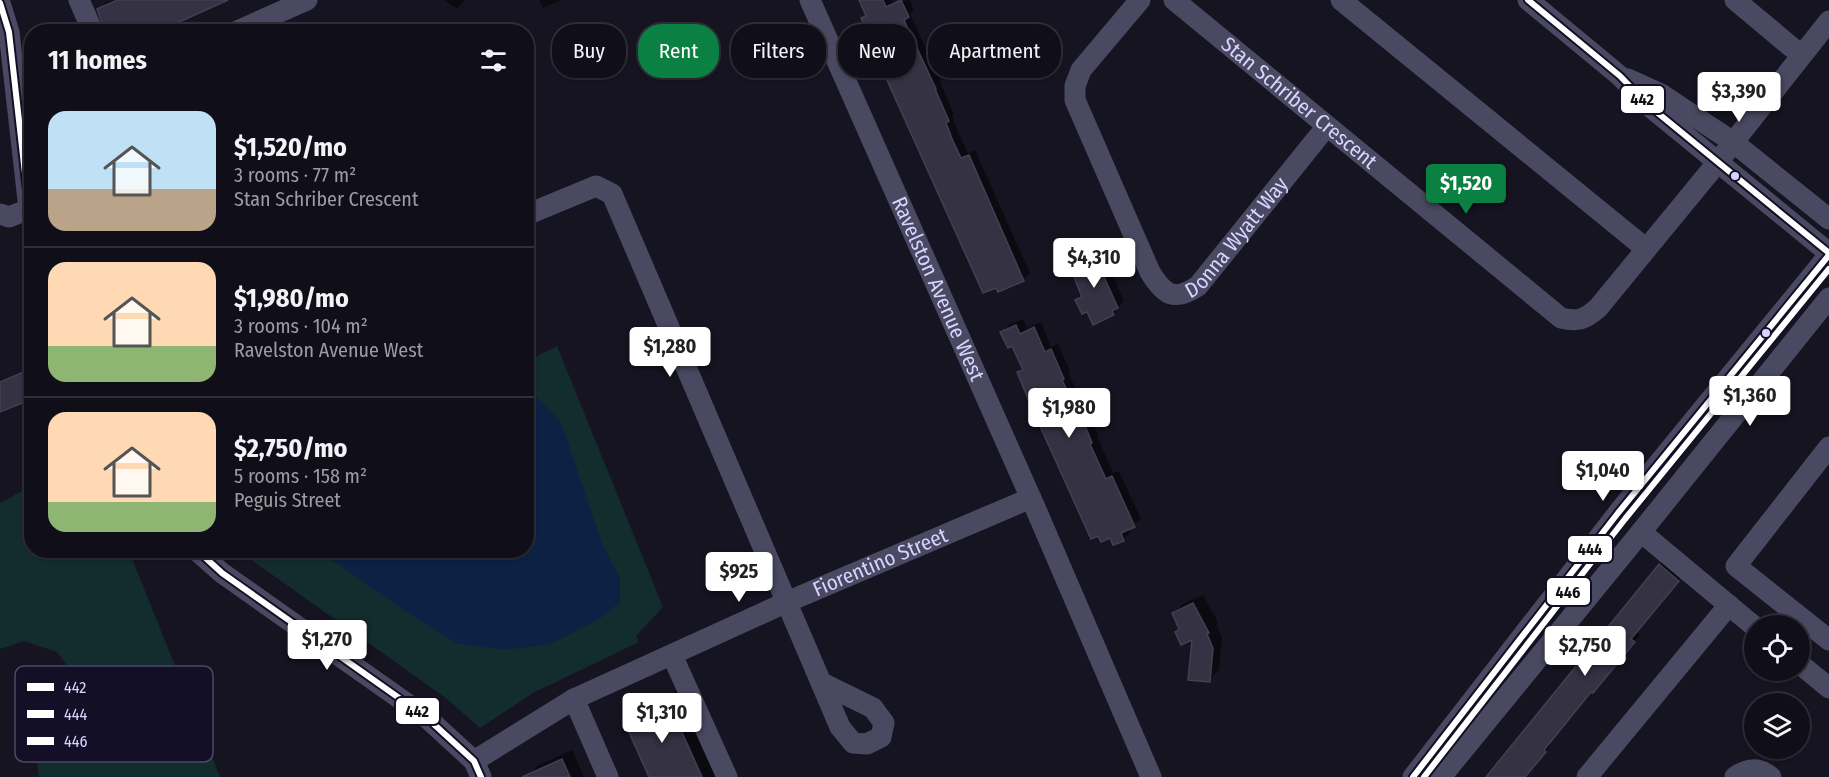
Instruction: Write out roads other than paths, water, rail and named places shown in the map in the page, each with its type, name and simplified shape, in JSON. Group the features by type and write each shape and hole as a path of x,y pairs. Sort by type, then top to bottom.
{"street":[{"path":"79,0 90,24"},
{"path":"253,24 307,0"},
{"name":"Ravelston Avenue West","path":"810,0 1031,498 1151,777"},
{"name":"Donna Wyatt Way","path":"1140,0 1081,70 1075,86 1075,100 1150,272 1158,285 1171,295 1186,294 1198,286 1328,126"},
{"name":"Stan Schriber Crescent","path":"1174,0 1561,318 1572,321 1587,318 1598,308 1829,21"},
{"path":"1341,0 1645,248"},
{"path":"1413,777 1618,513 1829,254 1648,105 1620,76 1528,0"},
{"path":"1735,0 1801,55"},
{"path":"0,3 7,85 24,118"},
{"path":"1620,76 1661,94 1733,142 1829,219"},
{"path":"534,212 596,186 612,195 822,683"},
{"path":"0,214 9,217 24,213"},
{"path":"1441,777 1829,298"},
{"path":"1829,447 1736,566 1829,640"},
{"name":"Fiorentino Street","path":"477,769 574,699 788,602 1031,498"},
{"path":"1641,532 1744,618"},
{"path":"205,558 222,573 426,717 477,769"},
{"path":"1587,777 1729,605"},
{"path":"1515,646 1534,664"},
{"path":"672,655 727,777"},
{"path":"1810,672 1829,688"},
{"path":"574,699 608,777"},
{"path":"1735,777 1743,771 1752,769 1765,772 1771,777"}],"water":[{"path":"534,394 561,422 602,544 620,578 620,602 599,619 551,644 505,650 456,643 329,558 534,558"}]}
